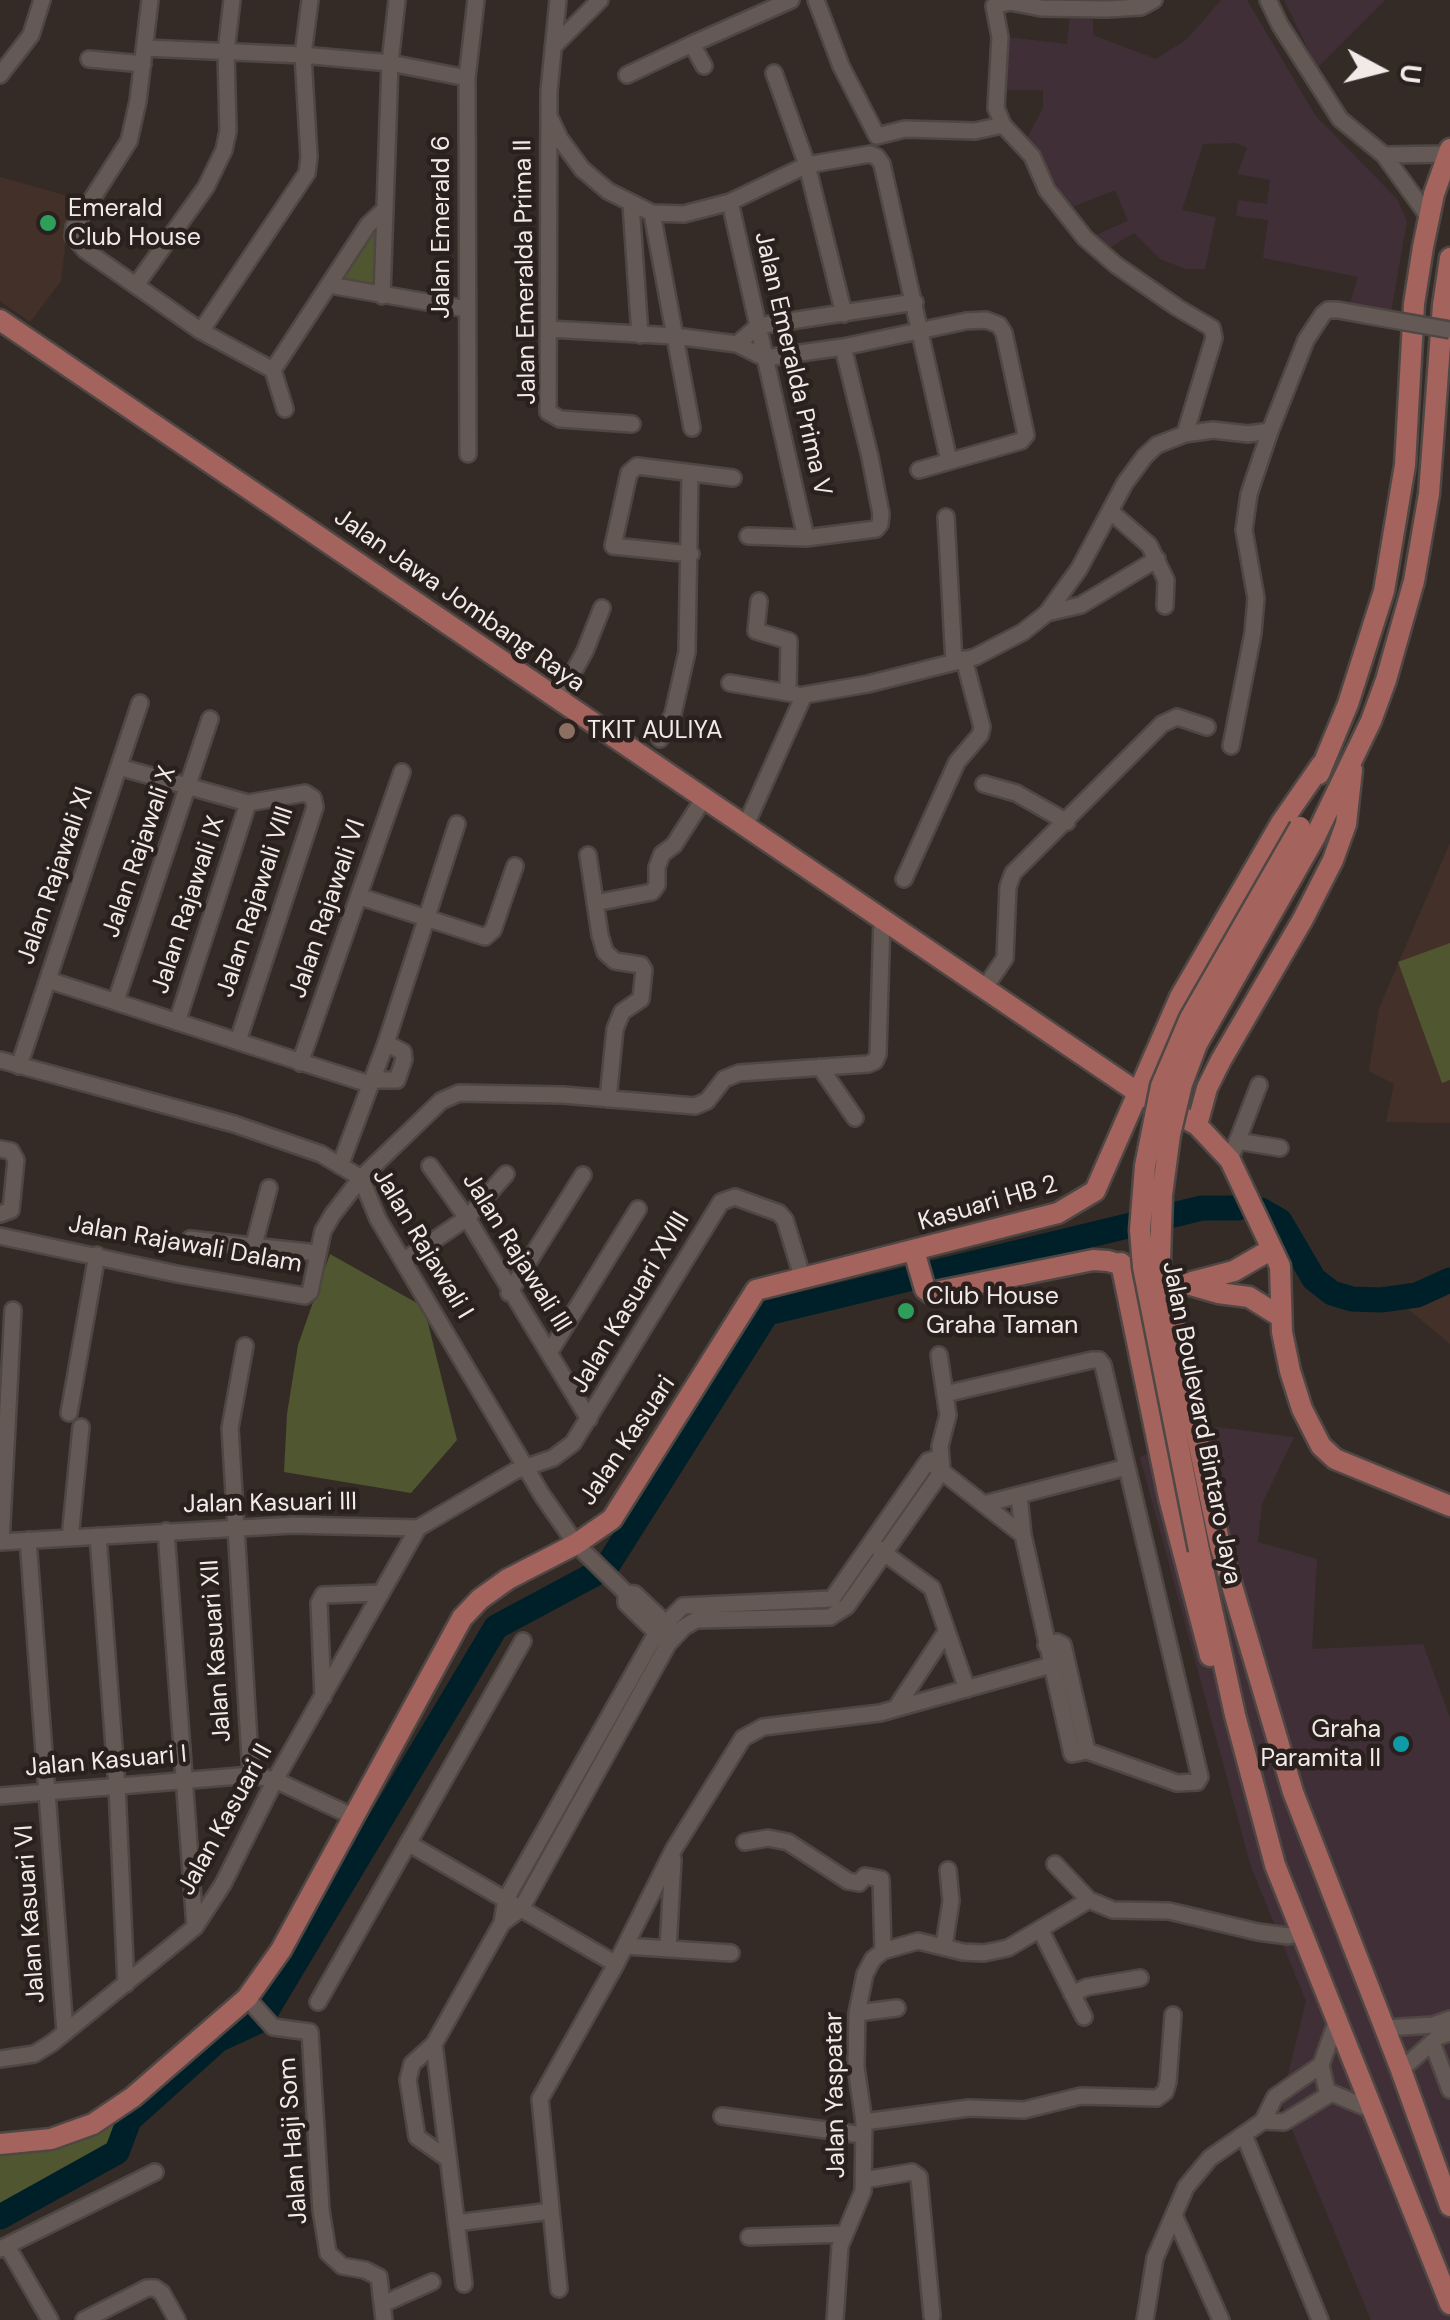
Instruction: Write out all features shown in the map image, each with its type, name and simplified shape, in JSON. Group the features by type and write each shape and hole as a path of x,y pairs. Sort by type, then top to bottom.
{"main road":[{"name":"Jalan Boulevard Bintaro Jaya","path":"1307,832 1322,764 1348,704 1374,624 1400,509 1414,304 1428,216 1449,151"},
{"name":"Jalan Boulevard Bintaro Jaya","path":"1450,258 1422,545 1386,680 1352,763 1190,1018 1161,1086 1146,1166 1140,1230 1142,1267 1210,1548 1234,1708 1255,1796 1275,1865 1301,1933 1450,2304"},
{"name":"Jalan Jawa Jombang Raya","path":"0,320 1137,1092 1234,1151 1282,1274 1282,1317 1290,1371 1320,1446 1334,1460 1450,1506"},
{"path":"1197,1125 1207,1088 1221,1060 1304,919 1333,860 1346,824 1352,763"},
{"name":"Kasuari HB 2","path":"1282,1317 1262,1302 1218,1293 1121,1263 1094,1260 932,1293 925,1290 915,1255 1058,1213 1095,1191 1180,997 1322,764"},
{"path":"1188,1283 1234,1271 1272,1249"},
{"name":"Jalan Kasuari","path":"0,2144 52,2140 93,2124 256,2010 281,1950 462,1618 508,1579 576,1544 612,1520 756,1290 802,1276 915,1255"},
{"path":"1121,1263 1169,1498 1194,1598 1212,1664 1234,1708"},
{"name":"Jalan Boulevard Bintaro Jaya","path":"1210,1548 1290,1782 1450,2206"},
{"path":"1255,1796 1265,1776 1272,1773 1290,1782"}],"street":[{"path":"0,75 31,35 42,0"},
{"path":"150,0 128,141 74,227 73,236 85,250 201,331 273,370 285,409"},
{"path":"136,285 206,188 224,150 228,131 226,52 232,0"},
{"path":"201,331 307,173 310,157 303,55 310,0"},
{"path":"382,296 390,63 397,0"},
{"name":"Jalan Emerald 6","path":"468,454 467,78 476,0"},
{"name":"Jalan Emeralda Prima II","path":"558,0 549,116 548,412 560,418 632,424"},
{"path":"552,48 600,0"},
{"path":"627,75 739,20 792,0"},
{"path":"816,0 841,66 877,136 905,129 975,130 1003,126"},
{"path":"976,0 994,6 1010,2 1041,8 1107,9 1142,7 1154,0"},
{"path":"1268,0 1280,26 1340,120 1384,155 1428,216"},
{"path":"994,6 1000,37 996,108 1003,126 1032,156 1047,190 1086,238 1116,265 1212,328 1214,338 1184,434"},
{"path":"692,44 704,66"},
{"path":"89,59 226,52 303,55 390,63 467,78"},
{"path":"774,73 807,165 844,314"},
{"path":"549,116 582,169 608,192 652,212 684,214 730,202 807,165 870,154 877,157 882,164 950,461"},
{"path":"1384,155 1449,151"},
{"name":"Jalan Emeralda Prima V","path":"730,202 806,538"},
{"path":"631,204 640,335"},
{"path":"273,370 368,225 386,210"},
{"path":"652,212 692,428"},
{"path":"328,284 467,310"},
{"path":"737,344 758,326 915,302"},
{"path":"1230,746 1253,633 1256,598 1244,530 1249,494 1306,340 1328,310 1450,330"},
{"path":"549,328 737,344 765,358 843,347 966,321 986,320 998,325 1004,333 1026,426 1021,440 920,470"},
{"path":"748,536 806,538 876,529 880,524 874,476 843,347"},
{"path":"1048,613 1079,569 1144,456 1184,434 1270,431"},
{"path":"690,554 613,546 632,468 733,478"},
{"path":"651,759 683,676 690,473"},
{"path":"1110,511 1150,545 1166,580 1165,606"},
{"path":"904,879 956,762 974,743 982,727 959,661 946,517"},
{"path":"730,683 796,694 868,684 959,661 1002,645 1048,613 1092,599 1157,558"},
{"path":"745,828 796,694 789,641 756,630 760,601"},
{"path":"558,700 602,608"},
{"name":"Jalan Rajawali XI","path":"19,1066 140,703"},
{"path":"986,986 1005,958 1008,887 1013,873 1169,720 1184,718 1207,728"},
{"name":"Jalan Rajawali X","path":"116,1001 210,719"},
{"name":"Jalan Rajawali VIII","path":"120,767 248,803 306,792 313,798 315,807 238,1041"},
{"name":"Jalan Rajawali VI","path":"300,1062 402,772"},
{"path":"984,784 1016,793 1067,822"},
{"path":"595,903 652,892 657,885 662,854 674,846 704,798"},
{"name":"Jalan Rajawali IX","path":"177,1022 248,803"},
{"path":"340,1166 386,1043 458,824"},
{"path":"588,855 606,952 615,961 642,965 644,970 641,999 622,1012 615,1029 608,1098"},
{"path":"360,898 485,937 490,935 515,866"},
{"name":"Jalan Rajawali Dalam","path":"0,1236 298,1296 310,1292 323,1231 333,1214 360,1178 440,1101 459,1093 608,1098 695,1106 707,1101 724,1079 738,1073 868,1064 878,1054 882,918"},
{"path":"48,980 370,1082"},
{"name":"Jalan Rajawali I","path":"0,1060 234,1124 321,1154 360,1178 378,1220 576,1544 625,1592 626,1603 667,1633"},
{"path":"820,1067 855,1118"},
{"path":"1259,1085 1234,1151 1280,1148"},
{"path":"0,1149 11,1151 16,1160 11,1210 0,1214"},
{"name":"Jalan Rajawali III","path":"430,1166 467,1218 590,1419"},
{"path":"403,1261 467,1218 506,1174"},
{"path":"510,1293 584,1175"},
{"path":"253,1248 268,1188"},
{"name":"Jalan Kasuari XVIII","path":"526,1466 553,1458 573,1443 721,1202 736,1197 779,1212 786,1220 802,1276"},
{"path":"549,1353 638,1209"},
{"path":"190,1239 317,1253"},
{"path":"70,1412 97,1255"},
{"path":"0,1542 13,1310"},
{"name":"Jalan Kasuari XII","path":"245,1346 230,1428 250,1775"},
{"path":"448,2159 417,2136 408,2080 412,2064 434,2044 502,1923 506,1899 683,1606 832,1599 878,1548 936,1464 948,1415 939,1354"},
{"path":"945,1394 1100,1360 1200,1777 1192,1784 1177,1783 1087,1751 1070,1752 1018,1495"},
{"path":"70,1538 81,1427"},
{"path":"936,1464 1023,1534"},
{"path":"418,1528 526,1466"},
{"path":"984,1504 1128,1467"},
{"name":"Jalan Kasuari III","path":"0,1542 234,1527 418,1528"},
{"name":"Jalan Kasuari II","path":"0,2059 34,2054 195,1927 223,1884 276,1780 418,1528"},
{"path":"166,1531 195,1927"},
{"path":"98,1536 117,1787 126,1984"},
{"name":"Jalan Kasuari VI","path":"28,1540 64,2032"},
{"path":"878,1548 932,1588 967,1689"},
{"path":"323,1699 319,1603 323,1596 381,1594"},
{"path":"896,1708 946,1632"},
{"path":"502,1923 521,1909 667,1633"},
{"path":"318,2002 522,1641"},
{"path":"1046,1645 1056,1642 1063,1646 1087,1751"},
{"path":"559,2289 540,2100 674,1850 743,1738 752,1730 896,1708 1051,1665"},
{"name":"Jalan Kasuari I","path":"0,1796 250,1775 276,1780"},
{"path":"276,1780 354,1817"},
{"path":"745,1842 768,1838 788,1842 848,1881 859,1883 865,1876 881,1878 883,1951 918,1942 984,1953 1008,1948 1088,1900"},
{"path":"408,1843 616,1964"},
{"path":"668,1950 674,1850"},
{"path":"1056,1864 1088,1900 1113,1910 1169,1911 1258,1932 1288,1936 1301,1933"},
{"path":"944,1946 951,1901 948,1870"},
{"path":"1041,1931 1084,2016"},
{"path":"625,1946 730,1953"},
{"name":"Jalan Yaspatar","path":"836,2320 838,2257 843,2234 860,2202 864,2180 864,2128 856,2066 857,2014 865,1974 883,1951"},
{"path":"1072,1994 1101,1984 1140,1978"},
{"path":"857,2014 897,2008"},
{"name":"Jalan Haji Som","path":"256,2010 273,2027 310,2032 321,2210 328,2253 342,2266 380,2277 384,2312"},
{"path":"722,2116 864,2128 969,2108 1024,2110 1081,2096 1158,2098 1166,2092 1168,2082 1173,2015"},
{"path":"1401,2070 1450,2019"},
{"path":"1145,2320 1155,2258 1186,2187 1198,2170 1264,2121 1275,2097 1320,2066 1337,2020"},
{"path":"1385,2028 1438,2034"},
{"path":"1438,2034 1450,2090"},
{"path":"434,2044 464,2284"},
{"path":"1320,2066 1330,2094 1372,2110"},
{"path":"1264,2121 1284,2122 1330,2094"},
{"path":"1244,2134 1320,2320"},
{"path":"50,2320 3,2247 155,2172"},
{"path":"864,2180 912,2172 920,2177 932,2316"},
{"path":"456,2223 551,2211"},
{"path":"1174,2215 1221,2320"},
{"path":"750,2237 843,2234"},
{"path":"384,2312 432,2282"},
{"path":"84,2320 147,2288 155,2288 177,2320"}],"shaded area":[{"path":"1221,0 1247,0 1315,115 1397,199 1407,221 1391,312 1350,303 1358,277 1263,258 1268,220 1236,216 1238,200 1267,204 1270,180 1237,174 1247,148 1237,143 1203,144 1182,210 1216,217 1205,269 1186,269 1160,259 1134,233 1107,249 1093,236 1128,221 1115,190 1070,208 1027,138 1043,108 1043,90 1001,90 1007,37 1067,44 1070,16 1093,19 1093,35 1156,59 1187,39"},
{"path":"1284,0 1385,0 1317,68"},
{"path":"0,177 71,197 61,281 30,322 0,301"},
{"path":"1450,843 1450,1123 1386,1122 1394,1084 1369,1071 1379,1008"},
{"path":"1450,1288 1450,1344 1402,1304"},
{"path":"1217,1427 1294,1437 1262,1504 1258,1542 1317,1559 1312,1649 1423,1644 1450,1718 1450,2320 1371,2320 1281,2103 1306,2001 1251,1867 1140,1457"}],"green space":[{"path":"385,209 382,296 329,285"},
{"path":"1450,943 1450,1080 1442,1083 1398,962"},
{"path":"330,1254 424,1307 457,1440 411,1493 284,1472 287,1414 298,1345"},
{"path":"163,2083 162,2091 120,2129 109,2159 0,2219 0,2153 34,2150"}],"waterway":[{"path":"0,2217 117,2152 129,2120 218,2040 261,2020 496,1627 606,1568 767,1313 1202,1208 1238,1208"},
{"path":"1261,1210 1280,1221 1314,1279 1332,1293 1352,1299 1381,1300 1417,1295 1450,1280"}],"place":[{"name":"Emerald Club House","path":"48,223"},
{"name":"TKIT AULIYA","path":"567,731"},
{"name":"Club House Graha Taman","path":"906,1311"},
{"name":"Graha Paramita II","path":"1401,1744"}]}
